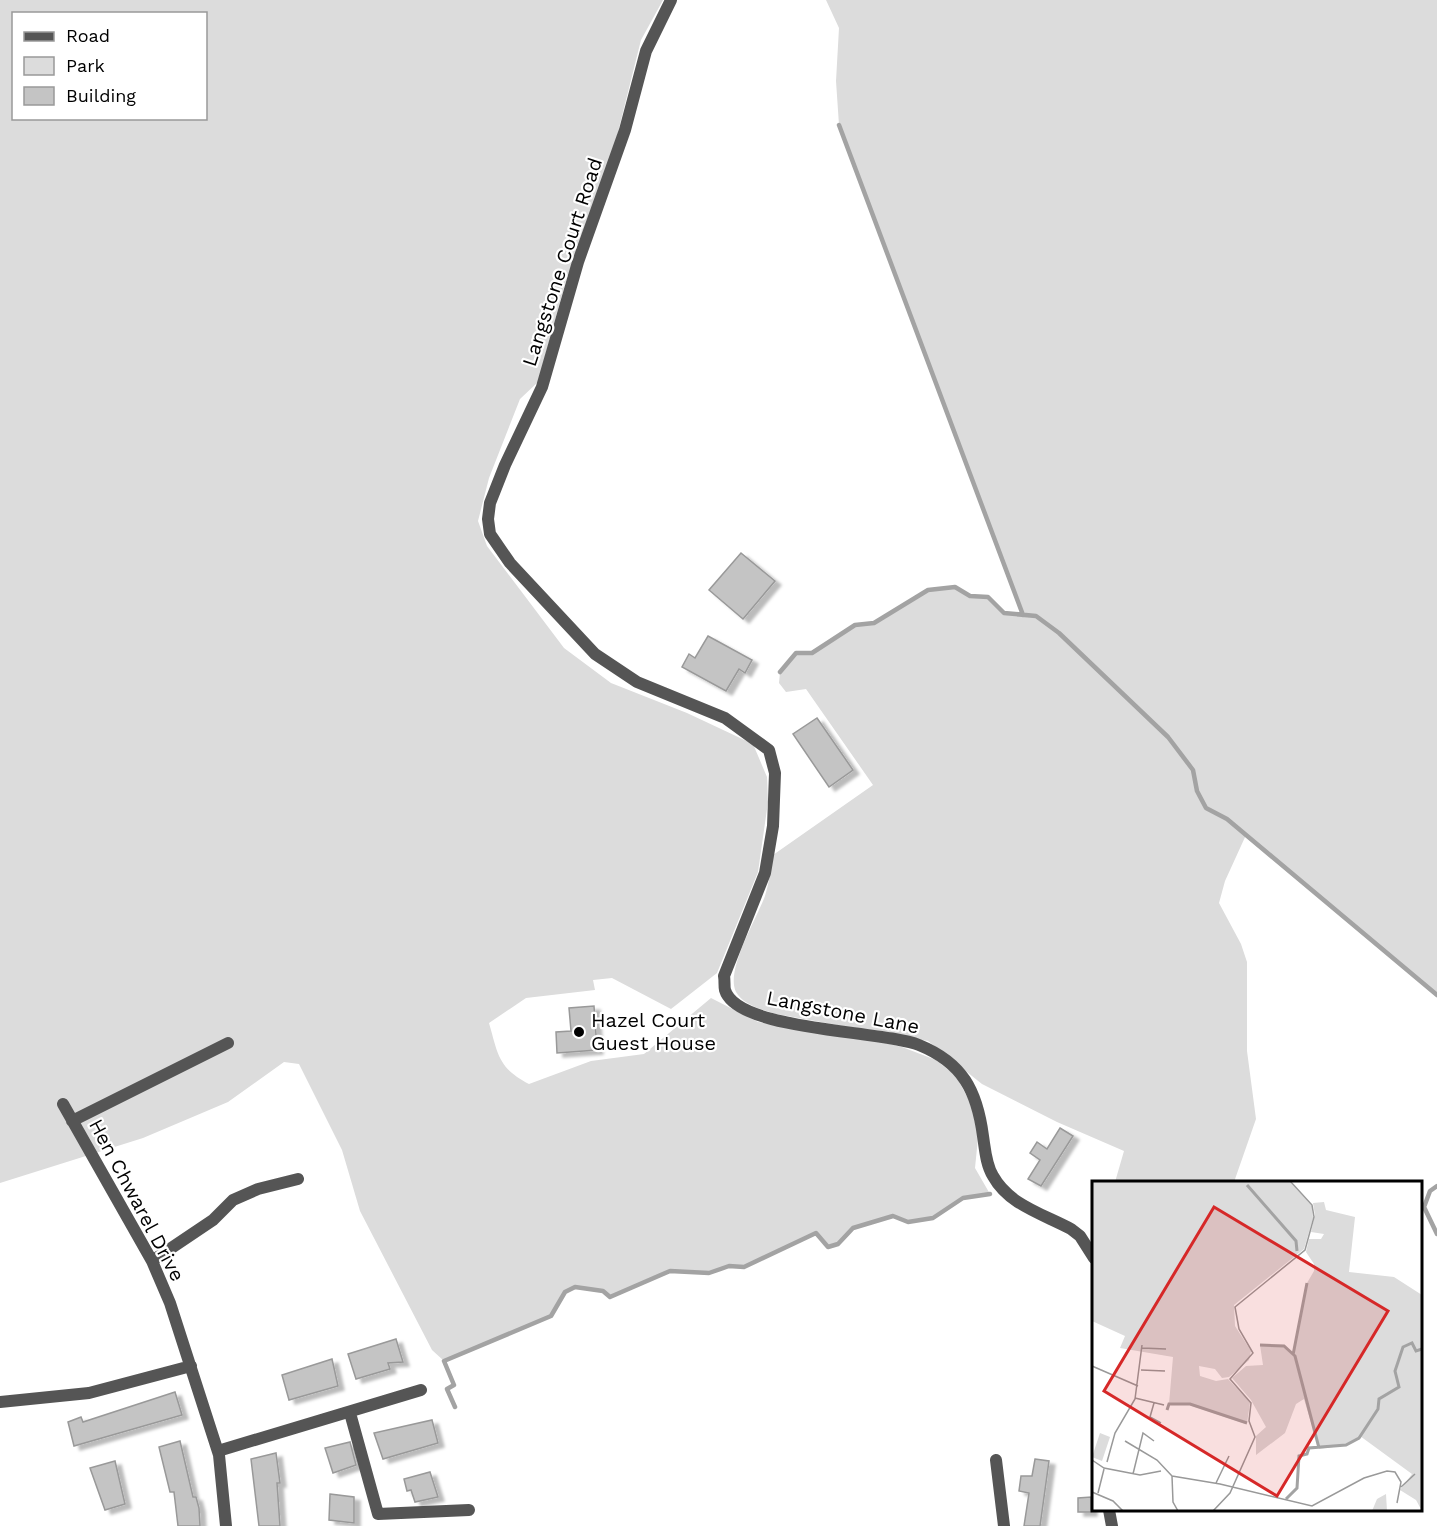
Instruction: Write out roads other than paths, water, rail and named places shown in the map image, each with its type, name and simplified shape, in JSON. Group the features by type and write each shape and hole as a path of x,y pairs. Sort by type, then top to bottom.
{"street":[{"name":"Langstone Court Road","path":"490,534 488,519 490,503 542,387 579,262 625,130 646,51 671,0"},
{"name":"Langstone Lane","path":"490,534 516,571 595,654 638,682 724,718 769,750 775,773 772,826 765,873 724,976 725,992 737,1004 756,1015 792,1024 917,1044 941,1056 960,1072 971,1088 980,1114 992,1175 1008,1196 1080,1236 1092,1255"},
{"name":"Hen Chwarel Drive","path":"72,1121 228,1043"},
{"name":"Hen Chwarel Drive","path":"63,1104 152,1261 170,1303 218,1451 225,1526"},
{"path":"152,1261 213,1220 233,1200 258,1189 298,1179"},
{"path":"0,1402 89,1393 191,1366"},
{"path":"218,1451 421,1390"},
{"path":"350,1413 378,1520 469,1510"},
{"path":"996,1460 1004,1526"},
{"path":"1109,1511 1112,1526"}],"waterway":[{"path":"839,125 1023,615"},
{"path":"780,672 796,653 812,653 855,625 874,623 928,590 955,587 970,596 988,597 1004,613 1036,616 1059,633 1168,737 1193,770 1197,791 1206,808 1227,819 1437,995"},
{"path":"1437,1186 1430,1191 1424,1207 1437,1234"},
{"path":"455,1407 447,1389 454,1385 444,1361 551,1316 565,1292 575,1287 603,1291 610,1297 670,1271 709,1273 729,1266 744,1267 816,1233 828,1247 838,1244 853,1228 893,1216 908,1222 933,1218 963,1198 990,1194"}],"place":[{"name":"Hazel Court Guest House","path":"579,1032"}]}
